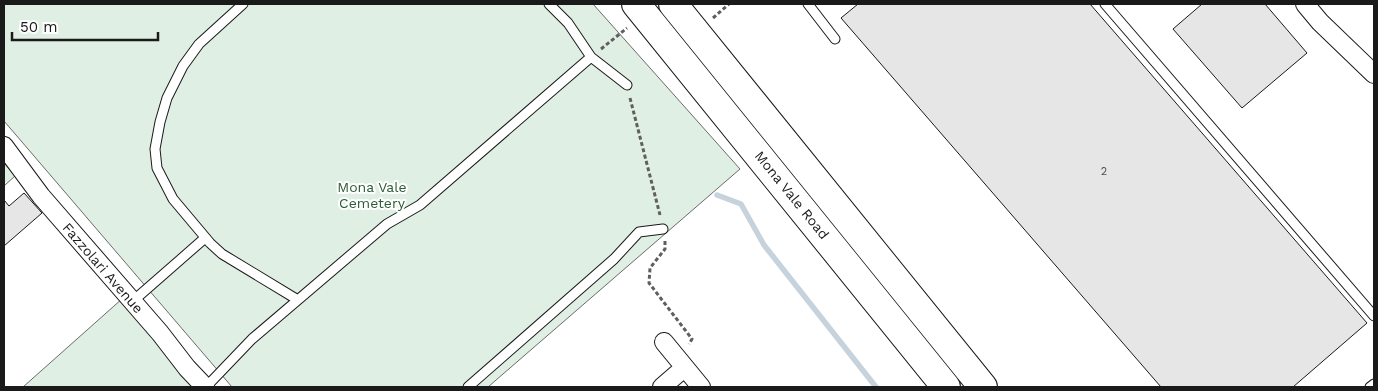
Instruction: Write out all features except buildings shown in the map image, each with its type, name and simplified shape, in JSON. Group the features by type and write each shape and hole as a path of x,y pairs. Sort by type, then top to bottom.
{"highway":[{"name":"Mona Vale Road","path":"673,4 983,387"},
{"name":"Mona Vale Road","path":"633,15 946,387"}],"street":[{"path":"1305,4 1320,22 1374,74"},
{"name":"Fazzolari Avenue","path":"4,146 41,196 205,387"},
{"path":"664,342 701,387"},
{"path":"662,387 682,364"}],"lane":[{"path":"243,4 199,44 184,66 167,98 158,131 156,149 157,168 173,199 205,238 222,254 298,300"},
{"path":"550,4 568,24 591,57 627,85"},
{"path":"808,4 835,39"},
{"path":"1105,4 1374,316"},
{"path":"205,387 252,339 387,224 420,205 591,57"},
{"path":"468,387 614,259 639,232 663,229"},
{"path":"132,301 205,238"},
{"path":"1370,387 1374,384"}],"path":[{"path":"710,20 729,4"},
{"path":"591,57 633,15"},
{"path":"627,85 663,229 666,249 650,268 648,283 692,340 682,364"}],"green space":[{"name":"Mona Vale Cemetery","path":"4,4 593,4 740,169 488,387 232,387 4,121"},
{"path":"4,163 15,176 4,186"},
{"path":"123,298 199,387 23,387"}],"waterway":[{"path":"717,195 741,204 764,245 876,387"}]}
